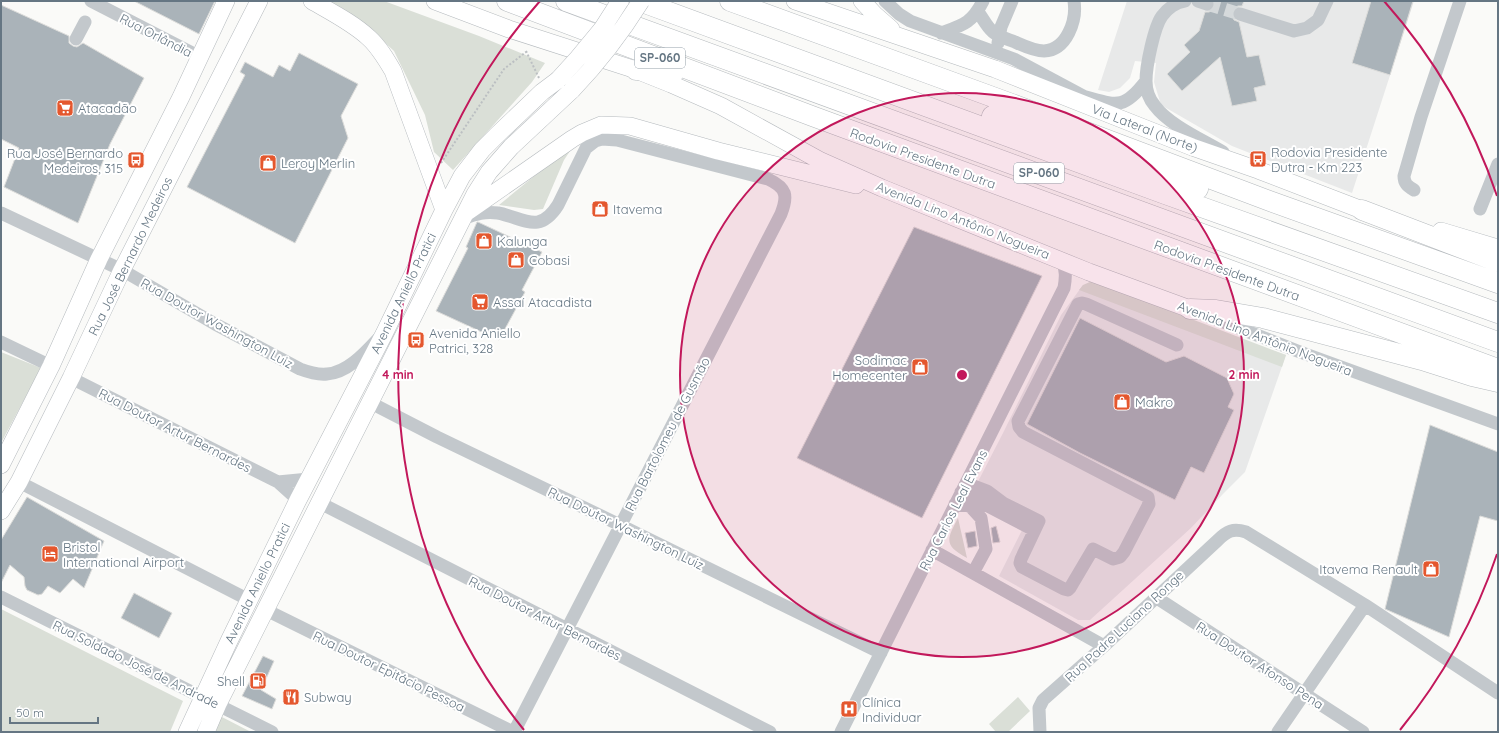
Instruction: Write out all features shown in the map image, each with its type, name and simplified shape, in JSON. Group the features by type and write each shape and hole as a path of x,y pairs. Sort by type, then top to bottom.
{"highway":[{"name":"Rodovia Presidente Dutra","path":"507,1 812,116 1498,369"},
{"name":"Rodovia Presidente Dutra","path":"566,1 1498,342"},
{"name":"SP-060","path":"640,1 1164,194 1498,313"},
{"path":"730,1 1019,106 1260,197 1498,283"},
{"path":"636,70 655,68 782,114 812,116"},
{"path":"892,94 946,100 1423,267 1446,264"},
{"path":"1362,210 1497,250"},
{"path":"1190,309 1216,310 1263,318 1422,360 1472,376 1498,382"}],"main road":[{"name":"Rua José Bernardo Medeiros","path":"2,463 51,366 99,259 182,97 226,1"},
{"path":"312,1 355,27 370,39 383,54 393,71 444,210"},
{"name":"Avenida Lino Antônio Nogueira","path":"435,1 509,29 636,70 721,106 819,160 882,188 1089,272 1190,309"},
{"name":"Avenida Aniello Pratici","path":"187,732 202,697 308,479 384,334 462,176 482,150 542,92 558,80 578,58 602,29 620,1"},
{"name":"Avenida Aniello Pratici","path":"206,732 218,704 475,194 489,172 511,147 572,90 591,70 631,17 640,1"},
{"name":"Via Lateral (Norte)","path":"795,1 995,69 1192,147 1258,170 1362,210"},
{"path":"862,1 875,15 901,36"},
{"name":"Rua José Bernardo Medeiros","path":"1,511 19,482 71,378 122,270 259,2"},
{"path":"182,97 205,107"},
{"path":"463,216 572,139 593,128 606,124 630,126 726,153 850,183 882,188"}],"street":[{"name":"Rua Orlândia","path":"90,1 200,58"},
{"path":"885,1 899,14 910,21 998,53 1025,65 1082,96 1192,147"},
{"path":"899,14 902,1"},
{"path":"998,53 999,36 1012,1"},
{"path":"980,6 987,26 999,36 1033,49 1044,51 1053,49 1061,44 1067,36 1076,9 1074,1"},
{"path":"1185,1 1172,7 1162,16 1157,25 1148,64 1146,81 1150,99 1159,112 1176,124 1231,157 1258,170"},
{"path":"1240,14 1294,31 1307,28 1318,20 1327,1"},
{"path":"1414,190 1404,181 1404,176 1421,117 1460,1"},
{"path":"941,33 966,23 980,6"},
{"path":"76,40 85,22"},
{"path":"1082,96 1105,102 1122,103 1131,99 1146,81"},
{"name":"Rua Bartolomeu de Gusmão","path":"463,216 485,212 503,214 532,223 539,223 554,213 586,148 595,141 602,140 617,140 768,179 779,186 786,200 781,214 620,525 568,629 513,732"},
{"path":"1480,209 1498,164"},
{"name":"Rua Doutor Washington Luiz","path":"1,213 122,270 215,324 300,369 310,372 329,374 338,372 351,364 384,334"},
{"name":"Rua Carlos Leal Evans","path":"841,732 1064,288 1066,269 1062,260"},
{"name":"Rua Carlos Leal Evans","path":"1064,288 1074,278 1089,272"},
{"path":"1037,526 1021,559 1021,565 1022,567 1068,590 1093,549 1113,559 1120,557 1149,504 1148,497 1023,432 1018,427 1018,421 1078,304 1086,304 1177,345"},
{"name":"Avenida Lino Antônio Nogueira","path":"1190,309 1308,355 1498,424"},
{"path":"1,342 51,366"},
{"name":"Rua Doutor Artur Bernardes","path":"71,378 278,482 298,500"},
{"name":"Rua Doutor Washington Luiz","path":"371,403 437,438 620,525 880,653"},
{"path":"973,468 987,491 1037,526"},
{"path":"278,482 308,479"},
{"path":"19,482 249,600"},
{"path":"964,488 987,491"},
{"path":"964,488 1037,526"},
{"name":"Rua Doutor Artur Bernardes","path":"320,503 770,732"},
{"path":"955,504 970,506 981,518 986,549 973,573"},
{"name":"Rua Padre Luciano Ronge","path":"1040,732 1039,708 1041,702 1230,530 1246,532 1365,604"},
{"path":"932,550 1104,646"},
{"name":"Rua Soldado José de Andrade","path":"1,597 272,732"},
{"name":"Rua Doutor Afonso Pena","path":"1157,598 1363,732"},
{"path":"1278,732 1365,604 1498,694"},
{"name":"Rua Doutor Epitácio Pessoa","path":"266,610 513,732"}],"path":[{"path":"443,168 441,163 504,69 526,52 538,76"}],"shaded area":[{"path":"326,1 384,1 479,36 545,63 532,82 453,170 434,152 425,115 394,51 372,31"},
{"path":"1127,1 1414,1 1352,193 1232,146 1161,105 1154,82 1156,63 1135,61 1130,78 1120,88 1109,92 1098,90"},
{"path":"572,148 564,160 543,209 534,210 499,205 566,150"},
{"path":"1092,281 1286,355 1282,367 1079,290 1083,285"},
{"path":"1083,285 1286,355 1245,472 1191,528 1090,620 1078,620 999,576 1023,528 969,499 1061,315"},
{"path":"1,352 41,368 1,443"},
{"path":"958,518 967,558 954,549 949,541 951,531"},
{"path":"1,609 183,701 170,732 1,732"},
{"path":"1018,697 1030,711 1008,732 996,732 989,724"},
{"path":"220,716 251,732 213,732"}],"building":[{"path":"134,1 215,1 199,34"},
{"path":"1214,1 1244,1 1242,6 1234,8 1232,15 1234,20 1239,22 1247,57 1259,55 1266,85 1254,88 1257,101 1232,106 1220,57 1182,91 1167,74 1190,52 1184,45 1199,31 1205,12 1213,10 1215,6"},
{"path":"1371,1 1413,1 1390,75 1352,63"},
{"name":"Atacadão","path":"1,5 69,36 69,43 73,46 77,47 83,43 144,78 110,144 78,223 4,187 19,148 1,139"},
{"name":"Leroy Merlin","path":"299,53 358,84 341,116 348,138 295,243 187,187 245,75 240,72 245,62 273,77 279,65 290,71"},
{"path":"477,222 542,252 522,290 525,292 499,340 436,311 468,248 466,247"},
{"name":"Sodimac Homecenter","path":"914,227 1042,276 922,518 797,458"},
{"path":"1080,318 1166,362 1184,356 1227,378 1234,394 1228,407 1234,410 1204,473 1191,467 1175,500 1080,453 1027,424"},
{"name":"Itavema Renault","path":"1430,425 1498,452 1498,521 1480,516 1449,637 1385,609"},
{"name":"Bristol International Airport","path":"27,497 104,541 84,588 73,579 60,593 48,586 42,594 38,595 27,590 24,577 10,565 1,583 1,540"},
{"path":"996,526 1000,542 993,543 991,528"},
{"path":"975,531 977,546 968,548 965,533"},
{"path":"134,593 172,613 159,638 121,618"},
{"name":"Shell","path":"263,656 274,661 261,690 276,699 272,709 242,696"}],"tunnel":[{"path":"1207,4 1240,14"}],"place":[{"name":"Atacadão","path":"65,108"},
{"name":"Rodovia Presidente Dutra - Km 223","path":"1258,159"},
{"name":"Rua José Bernardo Medeiros, 315","path":"136,160"},
{"name":"Leroy Merlin","path":"268,163"},
{"name":"Itavema","path":"600,209"},
{"name":"Kalunga","path":"484,241"},
{"name":"Cobasi","path":"516,260"},
{"name":"Assaí Atacadista","path":"480,302"},
{"name":"Avenida Aniello Patrici, 328","path":"416,340"},
{"name":"Sodimac Homecenter","path":"920,367"},
{"name":"Makro","path":"1122,402"},
{"name":"Bristol International Airport","path":"50,554"},
{"name":"Itavema Renault","path":"1431,569"},
{"name":"Shell","path":"258,681"},
{"name":"Subway","path":"291,697"},
{"name":"Clínica Individuar","path":"849,709"}]}
